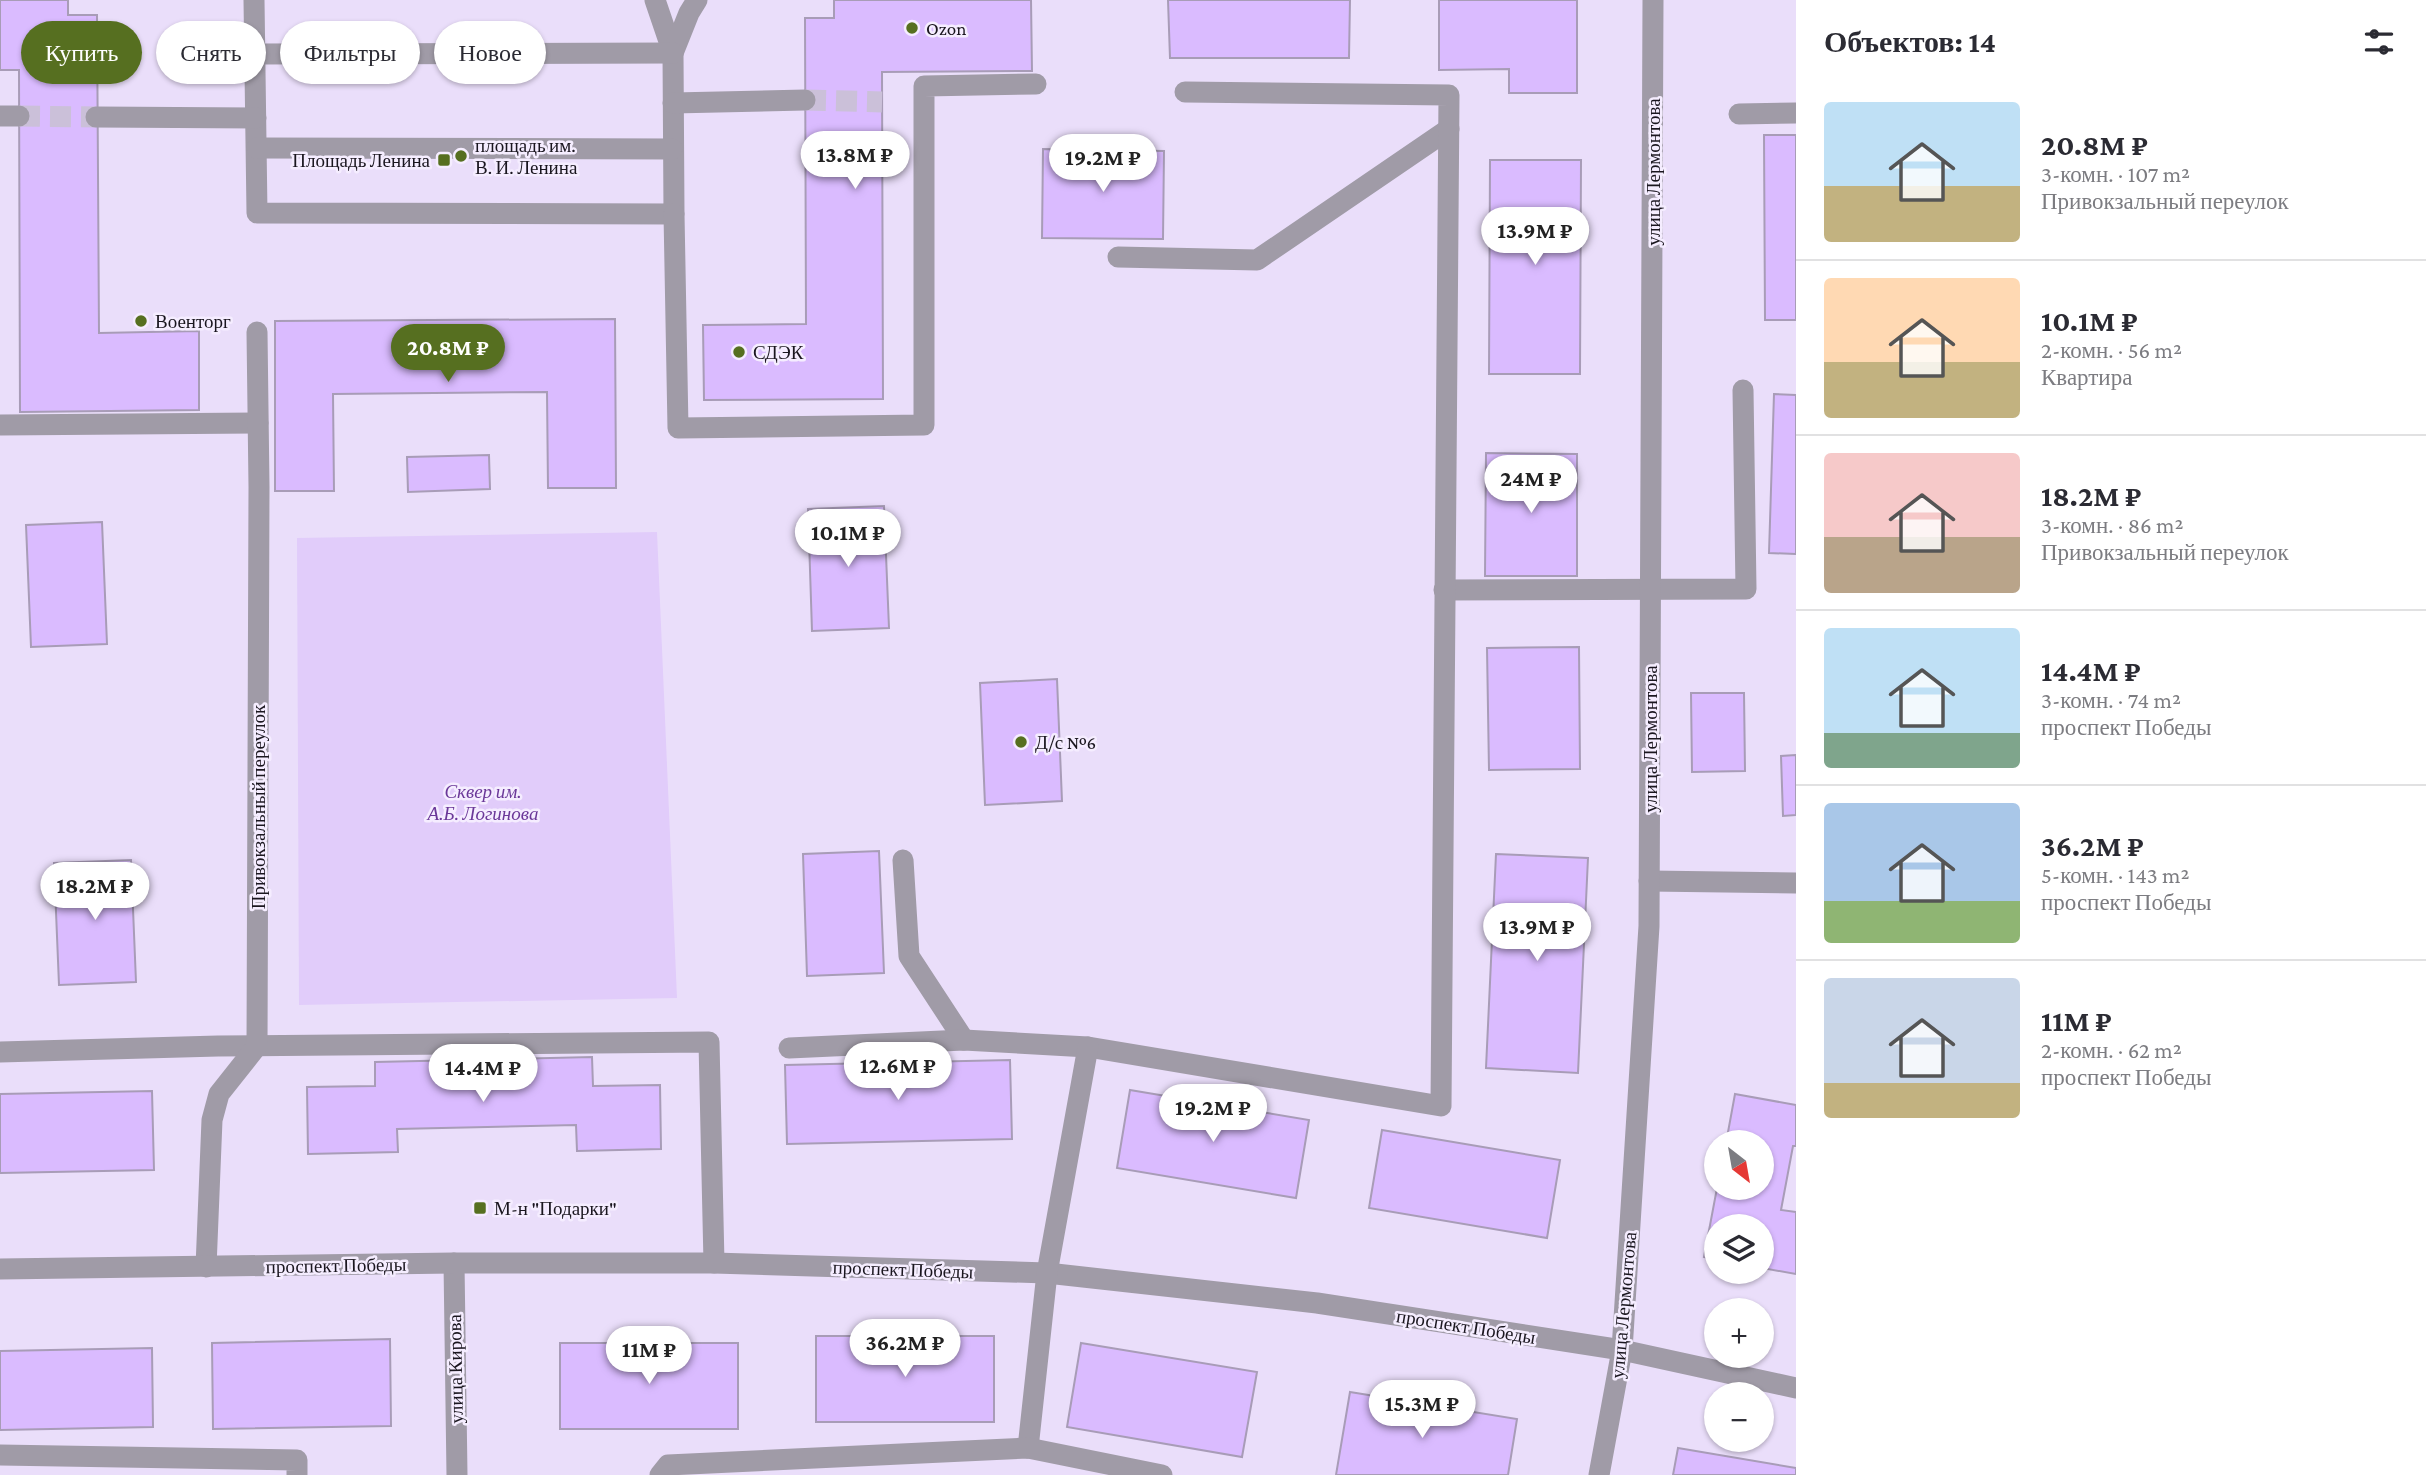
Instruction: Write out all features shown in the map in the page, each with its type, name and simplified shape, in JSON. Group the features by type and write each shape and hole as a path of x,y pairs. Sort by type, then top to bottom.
{"street":[{"path":"254,0 255,21"},
{"path":"655,0 673,53 678,428 924,425 924,86 1036,84"},
{"path":"673,53 697,0"},
{"name":"улица Лермонтова","path":"1599,1475 1622,1350 1648,940 1653,0"},
{"path":"266,54 673,53"},
{"path":"256,84 257,213 674,214"},
{"path":"789,1048 964,1040 1088,1046 1441,1106 1450,95 1185,92"},
{"path":"673,103 805,100"},
{"path":"1739,114 1796,113"},
{"path":"96,117 256,118"},
{"path":"1118,257 1257,260 1449,129"},
{"path":"257,148 673,149"},
{"name":"Привокзальный переулок","path":"257,332 257,1046"},
{"path":"1444,590 1746,589 1743,390"},
{"path":"0,425 258,424"},
{"path":"903,860 909,957 964,1040"},
{"path":"1649,881 1796,883"},
{"path":"0,1052 257,1046 709,1042 714,1263"},
{"path":"206,1267 212,1120 219,1094 257,1046"},
{"path":"1028,1448 1047,1273 1088,1046"},
{"name":"проспект Победы","path":"0,1269 454,1263 714,1263 1047,1273 1317,1303 1622,1350 1796,1388"},
{"name":"улица Кирова","path":"454,1263 457,1475"},
{"path":"660,1475 668,1465 1028,1448 1162,1475"},
{"path":"4,1462 297,1460 297,1475"}],"green space":[{"name":"Сквер им. А.Б. Логинова","path":"657,532 677,998 299,1005 297,538"}],"building":[{"path":"0,0 68,0 68,15 97,15 97,21 21,21 21,84 97,84 99,333 199,331 199,410 20,412 19,70 0,70"},
{"path":"834,0 1031,0 1032,71 882,72 883,399 704,400 703,325 806,324 805,18 834,18"},
{"path":"1168,0 1350,0 1349,58 1170,58"},
{"path":"1439,0 1577,0 1577,93 1509,93 1509,69 1439,70"},
{"path":"1764,135 1796,135 1796,320 1765,320"},
{"path":"1043,149 1164,151 1163,239 1042,238"},
{"path":"1490,160 1581,160 1580,374 1489,374"},
{"path":"615,319 616,488 548,488 547,392 333,394 334,491 275,491 275,321"},
{"path":"1774,394 1796,395 1796,554 1769,553"},
{"path":"1486,453 1577,454 1577,576 1485,576"},
{"path":"489,455 490,489 408,492 407,457"},
{"path":"884,506 889,628 812,631 808,509"},
{"path":"102,522 107,644 31,647 26,525"},
{"path":"1579,647 1580,769 1489,770 1487,648"},
{"name":"Д/с №6","path":"1057,679 1062,801 985,805 980,683"},
{"path":"1691,693 1744,693 1745,771 1692,772"},
{"path":"1796,755 1796,815 1783,816 1781,756"},
{"path":"879,851 884,973 807,976 803,854"},
{"path":"1496,854 1588,858 1578,1073 1486,1068"},
{"path":"131,860 136,982 59,985 54,863"},
{"path":"592,1057 593,1086 660,1085 661,1149 577,1151 576,1125 397,1129 398,1152 308,1154 307,1087 375,1086 375,1062"},
{"path":"1010,1060 1012,1139 787,1144 785,1065"},
{"path":"1130,1090 1309,1120 1296,1198 1117,1168"},
{"path":"152,1091 154,1170 0,1173 0,1094"},
{"path":"1735,1094 1796,1105 1796,1146 1793,1146 1781,1210 1796,1212 1796,1274 1774,1270 1774,1214 1712,1214 1715,1200 1774,1200 1774,1130 1728,1130"},
{"path":"1382,1130 1560,1160 1547,1238 1369,1208"},
{"path":"816,1336 994,1336 994,1422 816,1422"},
{"path":"390,1339 391,1426 213,1429 212,1343"},
{"path":"560,1343 738,1343 738,1429 560,1429"},
{"path":"1081,1343 1257,1372 1242,1457 1067,1427"},
{"path":"152,1348 153,1427 0,1430 0,1351"},
{"path":"1350,1392 1517,1419 1508,1475 1336,1475"},
{"path":"1678,1448 1796,1468 1796,1475 1673,1475"}],"tunnel":[{"path":"805,100 882,102"},
{"path":"19,116 96,117"}],"place":[{"name":"Ozon","path":"912,28"},
{"name":"площадь им. В. И. Ленина","path":"461,156"},
{"name":"Площадь Ленина","path":"444,160"},
{"name":"Военторг","path":"141,321"},
{"name":"СДЭК","path":"739,352"},
{"name":"Д/с №6","path":"1021,742"},
{"name":"М-н \"Подарки\"","path":"480,1208"}]}
